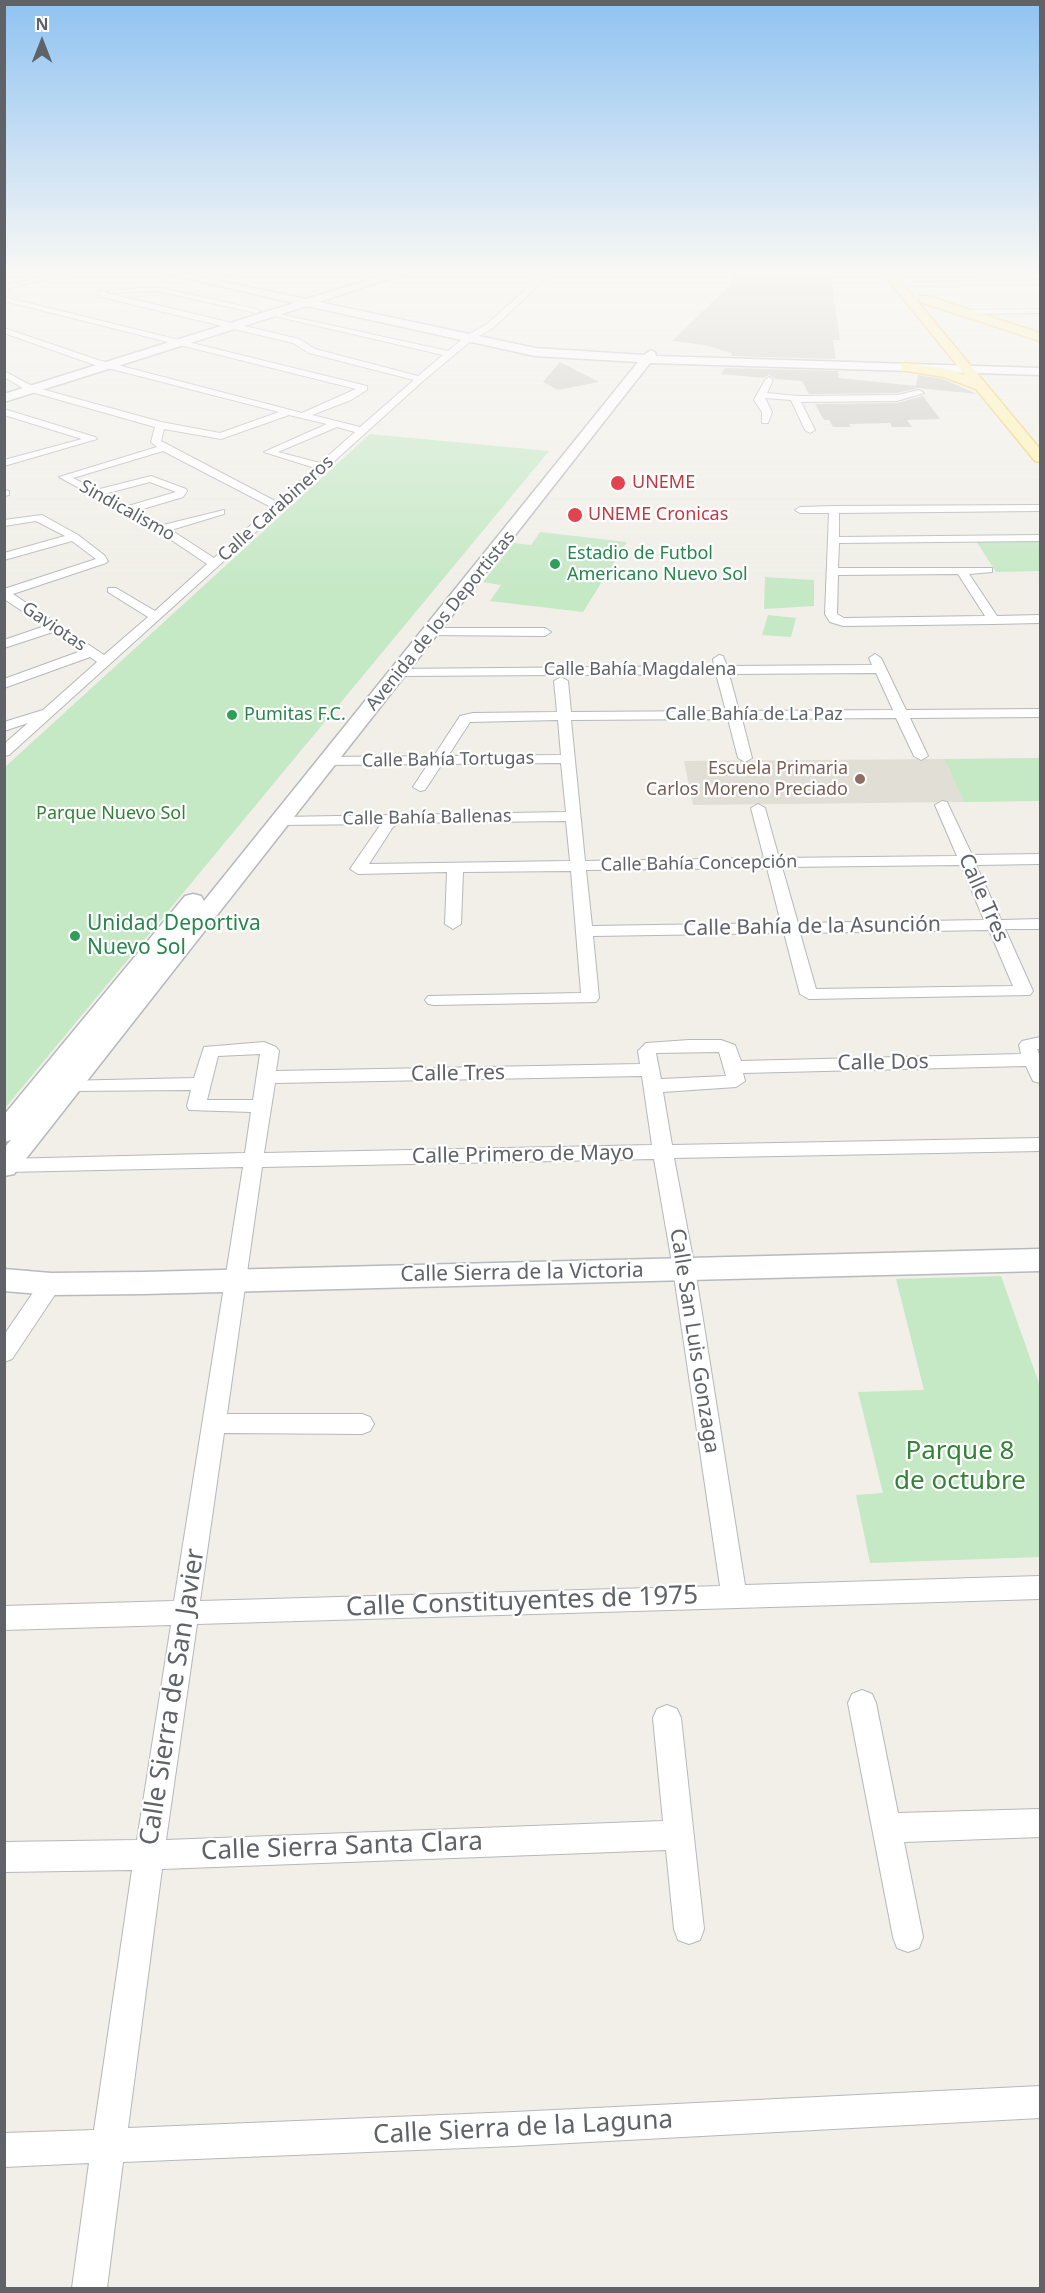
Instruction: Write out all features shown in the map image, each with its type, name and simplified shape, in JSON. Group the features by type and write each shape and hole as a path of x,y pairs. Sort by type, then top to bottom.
{"main road":[{"path":"960,378 980,386"},
{"path":"973,378 1041,458"},
{"path":"991,378 995,382"},
{"path":"1015,426 1035,426"}],"street":[{"path":"12,378 24,385"},
{"path":"4,398 24,385 46,378"},
{"path":"4,390 54,378"},
{"path":"159,378 363,431"},
{"path":"302,416 353,399 364,388 323,378"},
{"path":"416,378 420,379"},
{"name":"Avenida de los Deportistas","path":"5,1166 70,1085 253,842 281,820 432,632 449,599 502,517 567,449 624,378"},
{"path":"4,379 160,425 216,437 288,412"},
{"name":"Calle Carabineros","path":"4,752 363,431 383,408 420,379"},
{"path":"765,421 767,412 759,400 769,380"},
{"path":"761,395 795,399 897,398 919,393"},
{"path":"795,399 810,430"},
{"path":"4,412 92,439 4,463"},
{"path":"322,467 269,452 336,424"},
{"path":"160,425 156,442 164,448 278,507"},
{"name":"Sindicalismo","path":"164,448 65,476 162,529 214,563"},
{"path":"4,449 29,456"},
{"name":"Avenida de los Deportistas","path":"4,1132 253,842 449,599 523,519 567,449"},
{"path":"96,493 151,479 182,491 179,495 127,510"},
{"path":"834,540 1041,508"},
{"path":"834,509 831,614 834,619 843,622 1041,619"},
{"path":"800,510 834,509 942,524 969,538 1041,538"},
{"path":"162,529 220,512"},
{"path":"502,517 523,519"},
{"path":"4,523 38,518 74,537 100,556 102,561 4,593"},
{"path":"4,557 74,537"},
{"path":"833,572 988,570 969,538"},
{"path":"961,570 993,620"},
{"path":"112,590 155,616"},
{"name":"Gaviotas","path":"4,593 104,661"},
{"path":"4,606 18,602"},
{"path":"4,644 54,627"},
{"path":"432,632 545,632"},
{"path":"4,684 91,652"},
{"name":"Calle Bahía Magdalena","path":"400,672 721,664 877,663 901,714"},
{"path":"721,664 745,758"},
{"path":"434,1000 590,998 561,681"},
{"path":"4,727 51,711"},
{"name":"Calle Bahía de La Paz","path":"438,760 469,717 1041,713"},
{"path":"901,714 921,756"},
{"name":"Calle Bahía Tortugas","path":"328,761 568,759"},
{"path":"420,787 438,760"},
{"name":"Calle Tres","path":"790,928 809,994 1024,991 942,805"},
{"path":"758,808 790,928"},
{"name":"Calle Bahía Ballenas","path":"281,820 573,816"},
{"name":"Calle Bahía Concepción","path":"398,819 388,824 358,868 1041,859"},
{"path":"453,924 455,867"},
{"name":"Calle Bahía de la Asunción","path":"583,931 1041,924"},
{"name":"Calle San Luis Gonzaga","path":"733,1067 726,1046 652,1047 647,1051 684,1269 734,1596"},
{"name":"Calle Sierra de San Javier","path":"89,2289 149,1855 187,1613 212,1423 254,1160 268,1049 214,1049 207,1054 196,1106 260,1106"},
{"path":"1036,1052 1041,1077"},
{"name":"Calle Dos","path":"733,1067 1036,1052"},
{"path":"651,1078 732,1082 736,1081 733,1067"},
{"name":"Calle Tres","path":"265,1077 651,1078"},
{"path":"70,1085 200,1084"},
{"name":"Calle Primero de Mayo","path":"5,1166 1041,1144"},
{"name":"Calle Sierra de la Victoria","path":"4,1280 51,1284 1041,1260"},
{"path":"4,1353 51,1284"},
{"path":"212,1423 362,1424"},
{"name":"Calle Constituyentes de 1975","path":"4,1618 1041,1588"},
{"path":"862,1703 908,1937"},
{"path":"667,1718 689,1929"},
{"path":"885,1828 1041,1823"},
{"name":"Calle Sierra Santa Clara","path":"4,1857 149,1855 679,1834"},
{"name":"Calle Sierra de la Laguna","path":"4,2150 514,2129 1041,2102"}],"shaded area":[{"path":"944,759 964,802 693,805 684,761"}],"green space":[{"name":"Unidad Deportiva Nuevo Sol","path":"370,434 549,451 5,1108 5,767"},
{"name":"Estadio de Futbol Americano Nuevo Sol","path":"540,532 627,542 583,612 490,601 501,585 483,582 514,543 531,545"},
{"path":"1040,540 1040,571 996,572 976,541"},
{"path":"765,577 814,580 814,606 764,609"},
{"path":"768,615 796,618 791,637 762,635"},
{"path":"1040,758 1040,801 964,802 944,759"},
{"name":"Parque 8 de octubre","path":"1001,1276 1040,1386 1040,1557 870,1563 856,1495 883,1493 858,1392 924,1390 896,1279"}],"building":[{"path":"546,378 591,378 599,382 558,390 543,382"},
{"path":"839,378 916,386 917,378 937,378 977,394 918,388 897,393 809,394 802,381 775,379"},
{"path":"923,396 940,419 907,420 912,427 892,427 890,423 849,424 851,427 833,427 829,420 824,420 815,404 897,403"}],"place":[{"name":"UNEME","path":"618,483"},
{"name":"UNEME Cronicas","path":"575,515"},
{"name":"Estadio de Futbol Americano Nuevo Sol","path":"555,564"},
{"name":"Pumitas F.C.","path":"232,715"},
{"name":"Escuela Primaria Carlos Moreno Preciado","path":"860,779"},
{"name":"Unidad Deportiva Nuevo Sol","path":"75,936"}],"park label":[{"name":"Parque Nuevo Sol","path":"111,814"}]}
